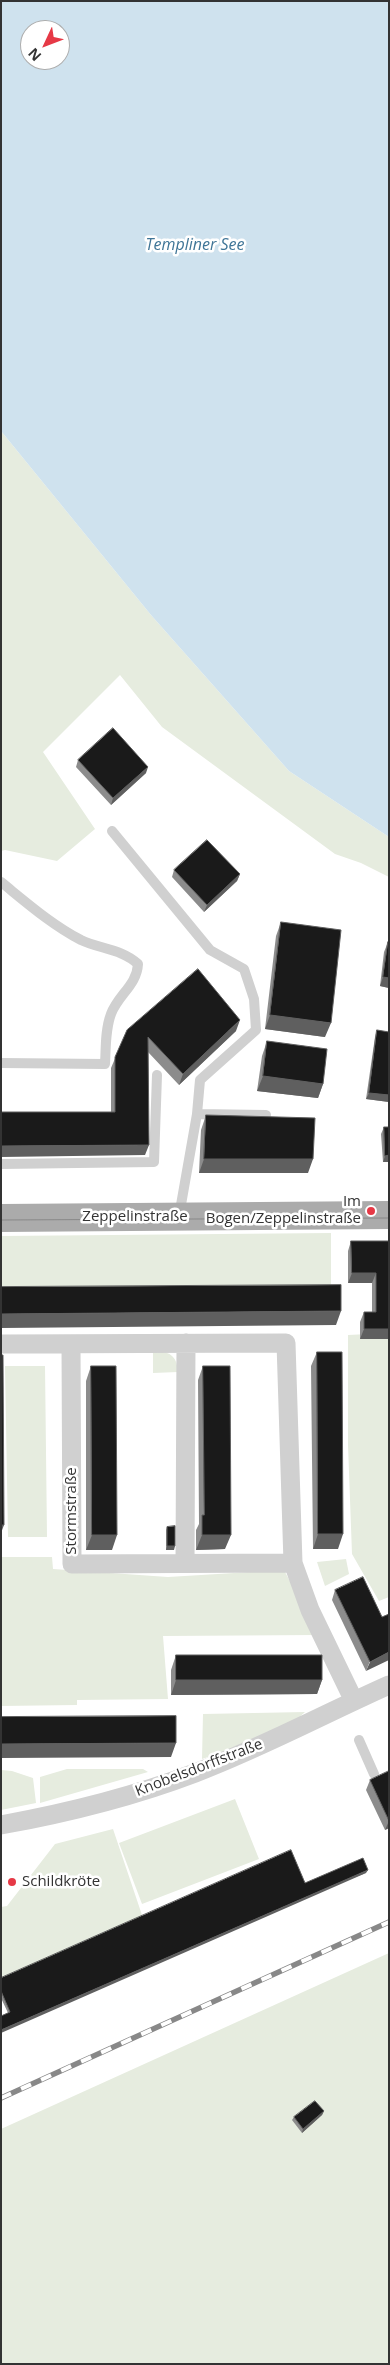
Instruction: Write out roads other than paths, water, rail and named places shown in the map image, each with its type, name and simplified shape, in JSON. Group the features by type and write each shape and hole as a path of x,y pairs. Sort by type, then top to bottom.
{"main road":[{"name":"Zeppelinstraße","path":"1,1218 389,1215"}],"street":[{"path":"1,1344 286,1343 293,1563 310,1610 354,1701"},
{"path":"185,1563 186,1344"},
{"name":"Stormstraße","path":"71,1345 72,1564 293,1563"},
{"name":"Knobelsdorffstraße","path":"1,1825 71,1811 159,1786 255,1748 389,1685"}],"lane":[{"path":"112,831 210,950 244,969 254,999 256,1030 200,1080 197,1114 179,1217"},
{"path":"1,882 39,912 82,940 120,953 138,964 138,973 134,982 121,996 111,1014 106,1040 105,1064 1,1063"},
{"path":"1,1164 154,1162 157,1076"},
{"path":"197,1114 266,1115"},
{"path":"359,1740 374,1774"}],"water":[{"name":"Templiner See","path":"1,1 389,1 389,837 289,771 151,615 1,431"}],"tram line":[{"path":"1,1220 389,1218"}],"railway":[{"path":"1,2098 389,1922"}],"place":[{"name":"Im Bogen/Zeppelinstraße","path":"371,1211"},
{"name":"Schildkröte","path":"12,1882"}]}
